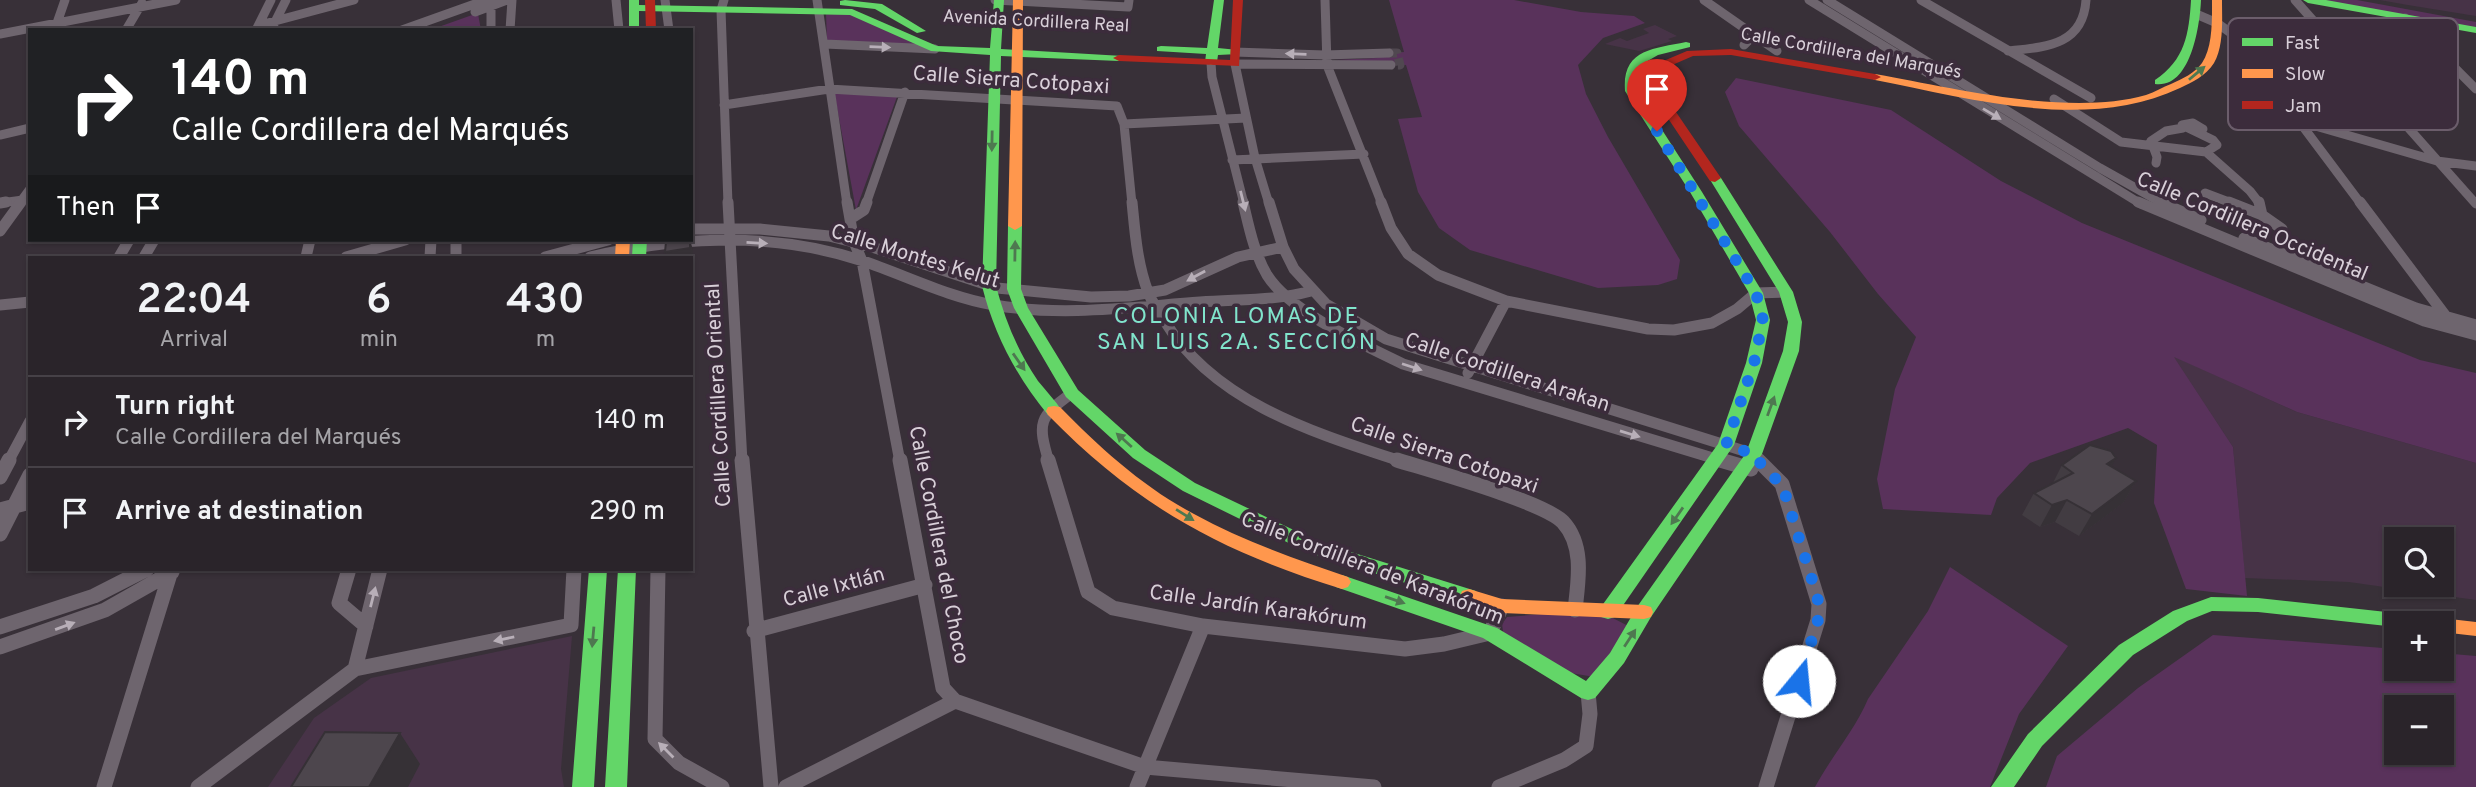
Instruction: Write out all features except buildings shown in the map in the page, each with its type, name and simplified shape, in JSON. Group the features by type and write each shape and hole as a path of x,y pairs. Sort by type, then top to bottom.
{"main road":[{"name":"Calle Cordillera Arakan","path":"1212,51 1219,0"},
{"name":"Calle Cordillera Arakan","path":"1234,58 1238,0"},
{"name":"Calle Cordillera del Marqués","path":"1654,52 1701,44 1750,40 1777,51 1890,76 1934,79 1983,96 2058,102 2121,103 2149,98 2188,80 2208,64 2217,23 2217,0"},
{"path":"2308,0 2406,18"},
{"path":"2375,0 2476,19"},
{"name":"Calle Cordillera de Karakórum","path":"998,1 989,286 993,305 1012,351 1051,408 1074,432 1138,486 1205,528 1291,565 1490,633 1588,692"},
{"name":"Calle Cordillera de Karakórum","path":"1018,1 1014,289 1021,308 1072,393 1139,454 1189,486 1313,547 1502,607 1644,612"},
{"name":"Avenida Cordillera Real","path":"653,9 723,4 870,4 926,34 996,47"},
{"name":"Avenida Cordillera Real","path":"816,4 860,14 935,49 996,47 1212,51"},
{"name":"Calle Cordillera del Marqués","path":"1670,60 1691,53 1731,52 2058,102 2144,88 2174,76 2189,58 2196,7"},
{"path":"636,28 653,9"},
{"path":"2458,27 2476,30"},
{"name":"Avenida Cordillera Real","path":"1019,48 1212,51 1234,58"},
{"path":"1608,612 1726,445 1754,363 1763,320 1756,293 1696,191 1631,91 1630,76 1634,64 1654,52 1670,60"},
{"path":"1588,692 1617,658 1644,612 1754,454 1791,351 1796,322 1786,292 1724,191 1656,90 1652,79 1658,67 1670,60"},
{"path":"1696,191 1724,191"},
{"path":"583,787 598,571"},
{"path":"616,787 627,571"},
{"path":"2002,787 2035,740 2126,650 2180,616 2211,604 2258,605 2384,619"},
{"path":"2454,626 2476,629"}],"street":[{"path":"57,23 65,0"},
{"path":"31,28 141,4 176,0"},
{"path":"271,0 258,27 273,26 354,0"},
{"path":"273,26 286,0"},
{"path":"407,28 490,2 510,0 510,28"},
{"path":"616,0 619,28"},
{"path":"998,1 1128,7 1129,0"},
{"path":"1325,0 1326,60 1391,228 1408,254 1438,275 1506,301 1620,325 1674,330 1712,323 1737,309 1756,293 1786,292"},
{"path":"1704,0 1750,40"},
{"path":"1810,0 1934,79"},
{"name":"Calle Cordillera Occidental","path":"1827,0 1959,88 2144,205 2424,321 2476,335"},
{"path":"1921,0 2091,98"},
{"path":"2008,51 2049,46 2073,36 2082,23 2086,0"},
{"path":"2295,0 2311,18"},
{"path":"430,28 490,2"},
{"path":"490,2 491,28"},
{"path":"127,28 141,4"},
{"name":"Calle Cordillera Oriental","path":"723,4 724,106 754,631 771,787"},
{"name":"Calle Cordillera del Choco","path":"816,4 825,44 829,89 854,242 862,261 943,688 955,701"},
{"path":"2196,7 2228,31"},
{"path":"0,34 28,29"},
{"name":"Avenida Cordillera Real","path":"825,44 935,49"},
{"name":"Calle Cordillera Arakan","path":"1212,51 1232,160 1255,249 1268,276 1287,298 1353,340 1402,364 1745,469"},
{"name":"Avenida Cordillera Real","path":"1326,60 1389,53"},
{"name":"Calle Cordillera Arakan","path":"1234,58 1255,158 1283,247 1294,270 1326,304 1386,339 1754,454"},
{"name":"Avenida Cordillera Real","path":"1234,58 1391,65"},
{"path":"2458,71 2476,89"},
{"name":"Calle Sierra Cotopaxi","path":"724,106 829,89 1116,106 1124,124 1137,252 1148,293 1177,341 1224,386 1313,432 1498,493 1542,510 1563,522 1574,543 1580,569 1575,610"},
{"path":"850,219 864,210 905,92"},
{"name":"Calle Cordillera Occidental","path":"1983,96 2159,201 2416,308 2476,325"},
{"path":"2058,102 2121,142 2206,152 2250,191 2261,205 2262,215"},
{"path":"1124,124 1246,118"},
{"path":"0,126 28,120"},
{"path":"2156,163 2151,141 2158,134 2183,128 2182,124 2194,124 2203,129 2200,132 2217,145 2206,152"},
{"path":"0,135 28,128"},
{"path":"2304,130 2456,331"},
{"path":"2328,130 2437,161 2476,166"},
{"path":"2410,130 2476,204"},
{"path":"1232,160 1364,154"},
{"path":"0,230 28,192"},
{"path":"2205,193 2262,215 2282,229"},
{"path":"0,203 23,200"},
{"path":"2144,205 2159,201"},
{"name":"Calle Montes Kelut","path":"693,229 730,227 785,230 854,242 989,286 1082,297 1148,293 1174,288 1255,249 1283,247"},
{"name":"Calle Montes Kelut","path":"693,241 787,244 827,250 927,286 993,305 1021,308 1090,311 1155,308 1203,302 1287,298 1311,291"},
{"path":"349,256 398,242"},
{"name":"Calle Montes Kelut","path":"550,256 603,246 640,247 661,242"},
{"path":"1463,383 1506,301"},
{"path":"0,305 28,302"},
{"path":"1051,408 1072,393"},
{"name":"Calle Jardín Karakórum","path":"1051,408 1042,420 1044,443 1088,592 1113,608 1203,626 1405,649 1444,644 1490,633"},
{"path":"0,477 28,425"},
{"path":"1754,454 1765,470 1782,484 1819,604 1818,620 1766,787"},
{"path":"1745,469 1765,470"},
{"path":"0,534 7,509 28,478"},
{"path":"7,509 28,503"},
{"path":"0,627 107,590 143,571"},
{"path":"0,647 105,610 169,571"},
{"path":"104,787 171,571"},
{"path":"348,571 339,603 366,626"},
{"path":"355,669 380,571"},
{"path":"198,787 355,669 571,625 575,571"},
{"path":"658,571 655,739 679,763 722,787"},
{"name":"Calle Ixtlán","path":"754,631 925,585"},
{"path":"1490,633 1502,607"},
{"path":"1137,787 1203,626"},
{"path":"1499,787 1564,760 1586,746 1590,714 1588,692"},
{"path":"786,787 955,701 1145,767 1374,787"}],"shaded area":[{"path":"1389,0 1514,0 1581,12 1634,16 1645,23 1603,38 1578,65 1586,94 1608,137 1680,260 1677,279 1658,285 1598,288 1470,250 1439,228 1418,192 1398,119 1422,117 1406,65 1335,60 1377,58 1389,53 1404,52"},
{"path":"2314,0 2357,0 2454,18 2411,18"},
{"path":"2380,0 2476,0 2476,16 2408,5"},
{"path":"826,12 853,14 929,47 827,43"},
{"path":"478,14 481,28 436,28"},
{"path":"2458,19 2476,22 2476,30 2458,27"},
{"path":"1655,25 1677,36 1668,39 1672,41 1639,51 1605,44 1620,38 1627,41 1649,33 1643,29"},
{"path":"1736,78 1891,110 2001,181 2082,223 2420,360 2476,373 2476,463 2297,412 2174,357 2233,447 2247,596 2186,589 2154,503 2157,445 2128,428 2030,463 1997,498 1991,515 1883,509 1877,479 1895,389 1916,337 1739,126 1725,92"},
{"path":"834,91 898,94 856,210"},
{"path":"2173,356 2297,412 2476,463 2476,600 2454,597 2454,527 2384,527 2384,587 2349,582 2245,578 2233,447"},
{"path":"1950,567 2068,646 2019,714 1990,787 1815,787 1868,699 1928,611"},
{"path":"1555,613 1607,615 1632,628 1595,677 1558,671 1504,639 1502,624 1507,617"},
{"path":"2213,635 2384,648 2384,681 2454,681 2454,654 2476,656 2476,787 2046,787 2057,756 2138,688"},
{"path":"572,636 561,769 564,787 268,787 314,718 371,678"}],"tunnel":[{"path":"1389,53 1397,53 1400,65 1391,65"}],"traffic: fast":[{"path":"634,0 634,28"},
{"path":"999,0 993,97 989,286 999,320 1014,353 1032,383 1054,411"},
{"path":"1211,62 1219,0"},
{"path":"2159,82 2179,66 2190,47 2196,0"},
{"path":"2308,0 2409,18"},
{"path":"844,3 878,6 921,31"},
{"path":"635,8 852,12 935,49 1119,58"},
{"path":"2458,27 2476,30"},
{"path":"1608,612 1726,445 1754,363 1763,320 1756,293 1696,192 1631,91 1630,77 1634,64 1654,52 1686,45"},
{"path":"1161,49 1234,52"},
{"path":"1342,582 1490,633 1588,692 1617,658 1644,612 1754,454 1791,351 1795,322 1786,292 1715,178"},
{"path":"1015,226 1014,289 1021,308 1072,393 1139,454 1189,487 1313,547 1469,596"},
{"path":"639,256 640,242"},
{"path":"583,787 598,571"},
{"path":"616,787 627,571"},
{"path":"2002,787 2035,740 2126,650 2180,616 2211,604 2258,605 2384,619"}],"traffic: slow":[{"path":"1015,226 1018,0"},
{"path":"1875,77 2012,101 2049,104 2118,104 2148,98 2189,79 2208,63 2214,42 2217,0"},
{"path":"622,256 623,242"},
{"path":"1054,411 1125,476 1186,518 1256,551 1342,582"},
{"path":"1469,596 1502,606 1644,612"},
{"path":"2454,626 2476,629"}],"traffic: jam":[{"path":"650,0 651,28"},
{"path":"1119,58 1235,64 1238,0"},
{"path":"1715,178 1655,90 1652,79 1658,67 1691,53 1731,52 1875,77"}],"district":[{"name":"COLONIA LOMAS DE SAN LUIS 2A. SECCIÓN","path":"1237,330"}],"route":[{"path":"1657,131 1756,293 1763,320 1754,363 1726,445 1754,454 1765,470 1782,484 1814,586 1819,604 1818,620 1799,681"}]}
